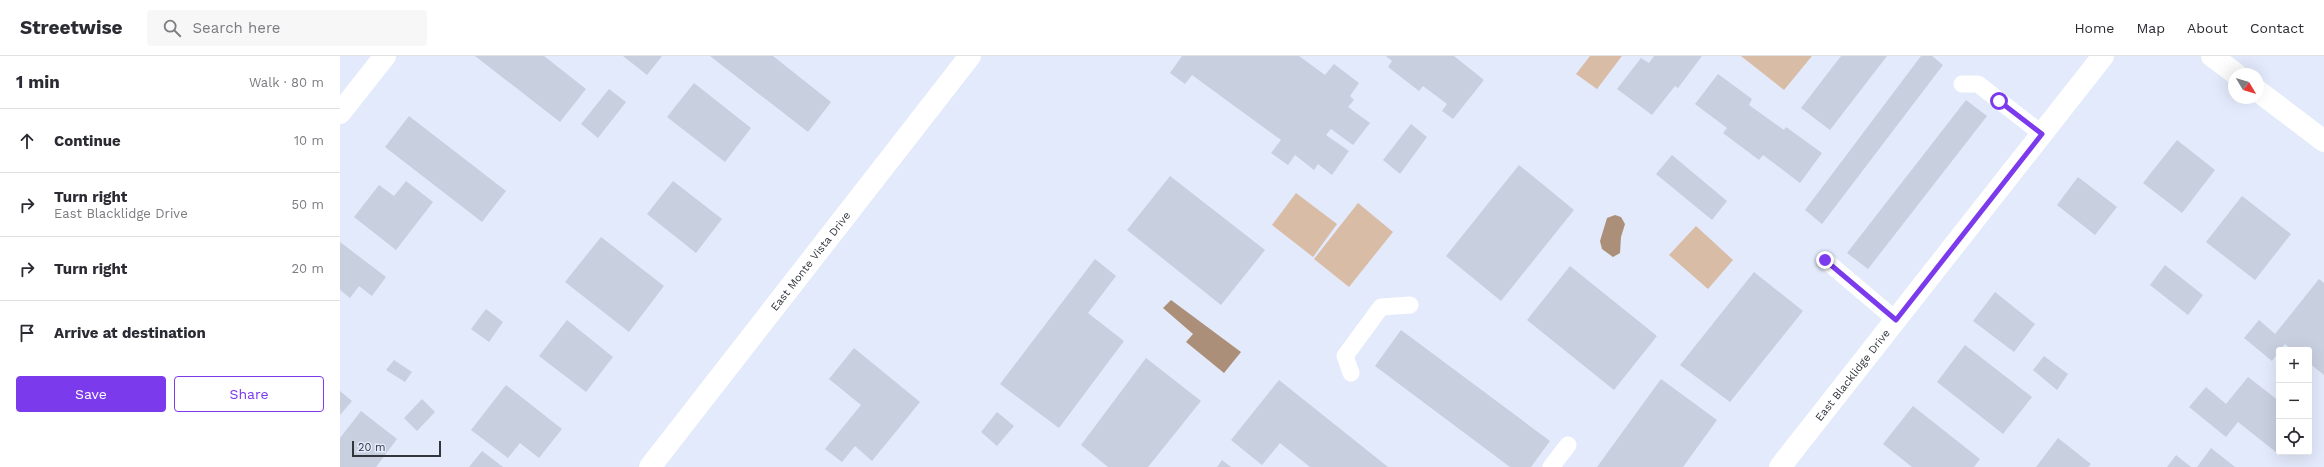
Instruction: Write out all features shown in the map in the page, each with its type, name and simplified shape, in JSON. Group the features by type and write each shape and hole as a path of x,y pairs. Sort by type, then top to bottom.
{"street":[{"path":"340,113 385,56"},
{"name":"East Monte Vista Drive","path":"650,467 970,56"},
{"name":"East Blacklidge Drive","path":"1780,467 2103,56"},
{"path":"2217,57 2229,68"},
{"path":"2264,96 2324,141"}],"lane":[{"path":"1962,84 1978,84 2042,134"},
{"path":"1825,260 1896,320"},
{"path":"1351,373 1345,356 1380,307 1410,305"},
{"path":"1551,467 1568,446"}],"shaded area":[{"path":"1590,56 1622,56 1597,89 1576,74"},
{"path":"1741,56 1812,56 1784,90"},
{"path":"1296,193 1337,224 1313,257 1272,225"},
{"path":"1358,203 1393,232 1349,287 1314,259"},
{"path":"1615,215 1621,217 1625,224 1621,237 1620,253 1613,257 1602,249 1600,241 1607,218"},
{"path":"1696,226 1733,260 1708,289 1669,255"},
{"path":"1171,300 1241,352 1224,373 1186,342 1193,334 1163,308"}],"building":[{"path":"475,56 544,56 586,89 560,122"},
{"path":"623,56 662,56 647,75"},
{"path":"710,56 773,56 831,102 808,132"},
{"path":"1182,56 1299,56 1325,75 1334,64 1359,83 1350,96 1354,100 1348,107 1370,123 1353,145 1331,129 1326,135 1349,151 1332,175 1318,164 1314,170 1295,155 1288,165 1271,153 1281,140 1192,75 1185,84 1170,73"},
{"path":"1386,56 1454,56 1484,80 1453,119 1442,111 1447,104 1423,86 1419,91 1388,67 1392,61"},
{"path":"1654,56 1702,56 1678,88 1675,86 1652,115 1617,89 1641,58 1649,63"},
{"path":"1841,56 1887,56 1830,130 1801,108"},
{"path":"1921,56 1932,56 1943,65 1822,224 1805,210"},
{"path":"1718,74 1752,99 1749,105 1784,130 1786,127 1822,153 1800,183 1763,155 1759,160 1723,133 1727,128 1695,104"},
{"path":"694,83 751,128 725,162 667,117"},
{"path":"609,89 626,102 598,138 581,124"},
{"path":"1966,100 1987,116 1868,269 1847,253"},
{"path":"409,116 506,191 482,222 385,147"},
{"path":"1411,124 1427,137 1400,174 1383,160"},
{"path":"2177,140 2215,170 2182,213 2143,183"},
{"path":"1672,155 1727,201 1712,220 1656,174"},
{"path":"1519,165 1574,210 1501,301 1446,256"},
{"path":"1170,176 1265,250 1221,305 1127,230"},
{"path":"2078,177 2117,207 2095,235 2057,205"},
{"path":"406,181 433,202 396,250 354,217 379,185 394,196"},
{"path":"673,181 722,219 696,253 647,214"},
{"path":"2242,196 2291,234 2255,280 2206,242"},
{"path":"601,237 664,286 629,332 565,282"},
{"path":"340,242 386,277 372,296 359,286 350,298 340,290"},
{"path":"1095,259 1116,276 1088,313 1124,341 1059,428 1000,384"},
{"path":"2165,265 2203,295 2188,315 2150,285"},
{"path":"1570,266 1657,336 1614,390 1527,320"},
{"path":"1754,272 1803,311 1730,402 1680,365"},
{"path":"2319,279 2324,283 2324,375 2312,365 2312,347 2288,347 2285,344 2283,347 2276,347 2276,356 2272,361 2244,338 2259,320 2275,334"},
{"path":"1995,292 2035,324 2014,352 1973,321"},
{"path":"486,309 503,322 489,342 471,329"},
{"path":"567,320 613,357 586,392 539,356"},
{"path":"1401,330 1550,441 1531,467 1510,467 1375,366"},
{"path":"1965,345 2032,397 2003,434 1937,382"},
{"path":"854,348 920,402 872,461 855,446 842,462 825,449 861,405 829,379"},
{"path":"2044,356 2068,374 2057,390 2033,370"},
{"path":"1146,358 1201,401 1148,467 1108,467 1081,445"},
{"path":"394,360 412,372 405,382 386,370"},
{"path":"2248,377 2276,399 2276,452 2238,422 2226,437 2189,407 2206,387 2226,404"},
{"path":"1661,379 1717,420 1683,467 1597,467"},
{"path":"1279,380 1388,467 1310,467 1280,443 1262,465 1231,440"},
{"path":"506,385 562,429 539,458 520,443 508,458 471,430"},
{"path":"340,391 352,401 340,415"},
{"path":"422,399 435,412 417,431 404,418"},
{"path":"1913,406 1980,459 1974,467 1912,467 1883,444"},
{"path":"361,411 397,439 376,467 340,467 340,438"},
{"path":"997,412 1014,426 997,446 981,432"},
{"path":"2058,438 2091,464 2088,467 2036,467"},
{"path":"2211,448 2235,467 2197,467"},
{"path":"482,451 503,467 469,467"},
{"path":"2176,455 2191,467 2167,467"},
{"path":"1222,460 1231,467 1217,467"}],"route":[{"path":"1825,260 1896,320 2042,134 1999,101"}]}
